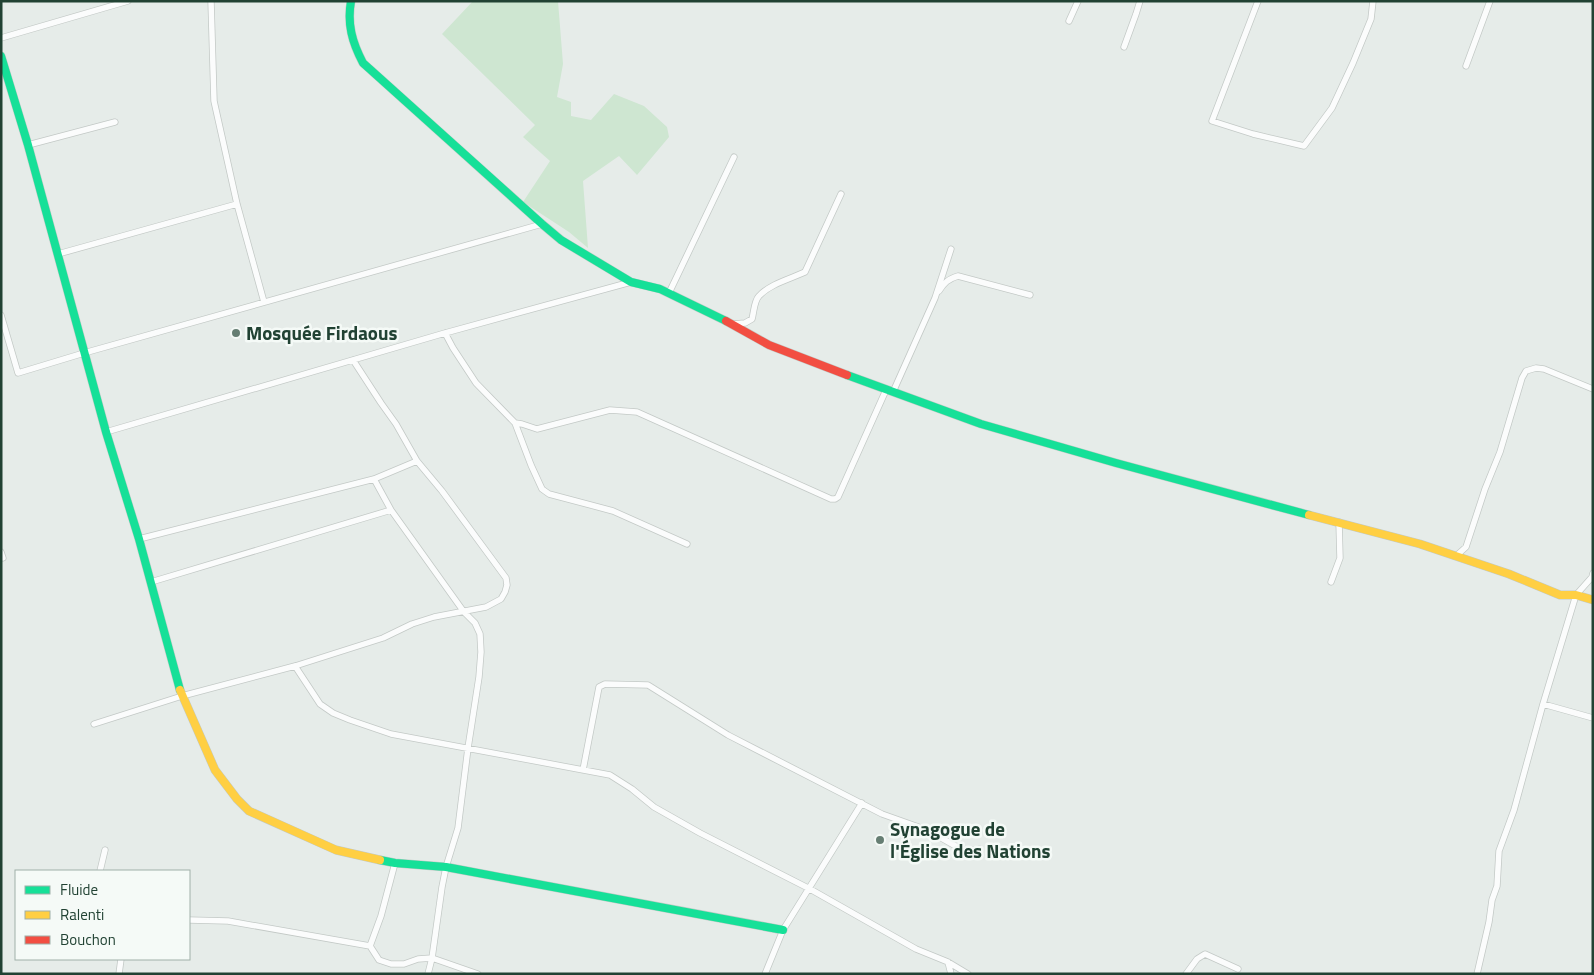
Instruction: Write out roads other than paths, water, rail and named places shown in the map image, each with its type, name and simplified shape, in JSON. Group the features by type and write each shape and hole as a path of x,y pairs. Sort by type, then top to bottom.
{"street":[{"path":"1,38 127,1"},
{"path":"211,1 214,101 237,204 264,302"},
{"path":"350,1 348,16 350,33 363,63 561,240 631,282 669,293 733,324 769,345 981,424 1116,463 1420,544 1509,574 1560,595 1576,595 1593,600"},
{"path":"1069,21 1078,1"},
{"path":"1124,47 1140,1"},
{"path":"1258,1 1212,121 1253,134 1304,146 1332,108 1371,19 1373,1"},
{"path":"1466,66 1490,1"},
{"path":"1,56 28,145 106,432 139,539 182,696 215,770 237,799 249,811 336,850 395,863 446,867 783,930"},
{"path":"28,145 115,122"},
{"path":"669,293 734,157"},
{"path":"733,324 745,323 752,319 756,300 759,296 772,287 804,272 841,194"},
{"path":"58,254 237,204"},
{"path":"1,315 18,373 542,224"},
{"path":"515,424 522,424 537,430 610,410 637,412 831,499 835,499 838,497 934,298 951,249"},
{"path":"934,298 945,282 958,276 1030,295"},
{"path":"106,432 445,333 631,282"},
{"path":"445,333 476,383 515,424 542,489 549,494 614,511 687,544"},
{"path":"94,724 182,696 295,666 383,638 412,624 434,617 486,607 501,599 507,585 506,578 442,491 417,461 396,424 380,403 353,360"},
{"path":"1456,556 1466,547 1485,488 1503,443 1522,378 1526,371 1536,368 1544,369 1593,389"},
{"path":"139,539 374,479 417,461"},
{"path":"374,479 391,510 464,612 475,623 480,634 479,677 458,828 446,867 428,974"},
{"path":"151,582 391,510"},
{"path":"1331,582 1340,558 1339,522"},
{"path":"1477,974 1492,900 1497,886 1499,851 1514,810 1543,704 1576,595 1592,577 1593,573"},
{"path":"295,666 320,704 333,713 350,720 391,734 610,775 632,789 654,807 700,833 810,888 916,949 948,962 968,974"},
{"path":"584,770 599,687 605,684 648,685 728,735 882,814 927,830 961,850 978,849"},
{"path":"1543,704 1593,718"},
{"path":"765,974 783,930 862,803"},
{"path":"100,870 105,850"},
{"path":"370,946 381,916 395,863"},
{"path":"190,920 228,921 370,946 379,960 391,964 404,964 418,958 432,958 478,974"},
{"path":"1186,974 1197,959 1205,954 1238,970"},
{"path":"119,974 121,960"},
{"path":"948,962 951,974"}],"place":[{"name":"Mosquée Firdaous","path":"236,333"},
{"name":"Synagogue de l'Église des Nations","path":"880,840"}]}
